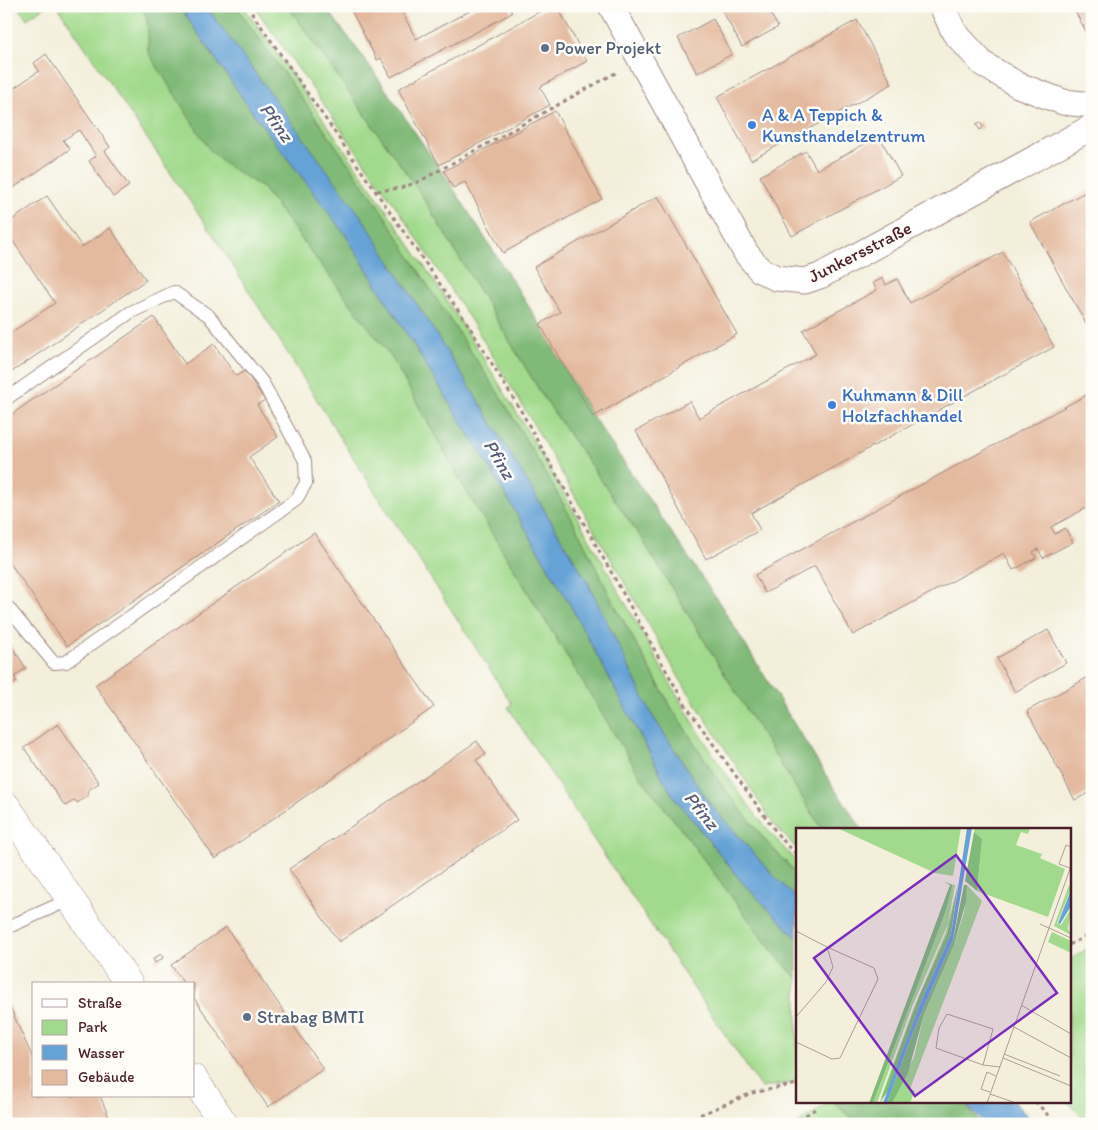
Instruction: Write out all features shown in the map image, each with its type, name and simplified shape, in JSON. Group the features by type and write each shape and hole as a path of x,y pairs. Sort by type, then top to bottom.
{"street":[{"name":"Junkersstraße","path":"611,6 746,253 760,270 776,278 805,281 820,276 1092,126"},
{"path":"942,6 954,32 983,64 1018,86 1063,102 1092,105"},
{"path":"6,806 128,982"},
{"path":"195,1080 224,1124"}],"lane":[{"path":"6,399 131,312 174,292 210,316 262,383 305,462 306,483 296,500 66,662 54,664 6,605"},
{"path":"6,928 71,899"}],"path":[{"path":"247,6 467,323 521,411 686,706 779,836 796,854"},
{"path":"377,191 401,188 420,181 641,59"},
{"path":"1070,945 1092,933"},
{"path":"678,1124 752,1093 796,1084"},
{"path":"1035,1102 1056,1124"},
{"path":"792,1124 815,1109"}],"green space":[{"path":"18,6 46,6 27,19"},
{"path":"57,6 142,6 147,23 148,52 228,166 262,187 392,358 465,489 642,779 773,952 796,977 796,1082 761,1088 590,834 508,707 512,704 359,467 221,247"},
{"path":"142,6 179,6 253,113 345,234 488,465 567,599 671,793 742,882 796,937 796,977 773,952 642,779 465,489 392,358 262,187 228,166 209,149 148,52 147,23"},
{"path":"206,6 236,6 378,205 435,297 504,402 572,519 613,602 671,707 720,783 764,839 796,873 796,898 709,803 652,715 587,581 481,405 428,323"},
{"path":"236,6 243,6 385,208 453,310 518,415 687,712 749,806 796,861 796,873 764,839 720,783 671,707 613,602 572,519 504,402 435,297 378,205"},
{"path":"254,6 288,6 419,191 544,398 642,539 821,828 796,828 796,848 773,823 680,679 476,328 399,211"},
{"path":"288,6 325,6 369,65 453,188 540,324 593,417 722,607 830,782 861,828 821,828 642,539 544,398 419,191"},
{"path":"1092,946 1092,1124 1089,1124 1068,1102 1070,1102 1070,959"},
{"path":"832,1102 859,1124 797,1124"},
{"path":"834,1102 963,1102 982,1124 859,1124"}],"water":[{"name":"Pfinz","path":"179,6 206,6 363,219 481,405 587,581 652,715 709,803 796,898 796,937 742,882 671,793 567,599 488,465 345,234 253,113"},
{"path":"963,1102 1014,1102 1035,1124 985,1124"}],"building":[{"path":"349,6 399,6 416,39 479,6 509,6 512,13 391,77 381,58 377,60"},
{"path":"550,6 557,6 587,61 540,87 550,105 439,165 398,89"},
{"path":"720,6 766,6 778,27 742,47"},
{"path":"820,6 837,6 824,13"},
{"path":"1072,6 1092,6 1092,42"},
{"path":"713,19 732,54 697,73 678,38"},
{"path":"857,20 892,84 751,160 717,97"},
{"path":"46,54 110,147 105,151 129,186 113,197 89,161 96,156 79,130 63,140 70,149 6,193 6,76 14,88 39,71 34,63"},
{"path":"555,111 602,199 503,253 465,182 453,188 444,171"},
{"path":"980,122 983,127 980,130 976,124"},
{"path":"879,136 901,176 792,236 760,176 806,151 817,170"},
{"path":"1089,190 1092,194 1092,321 1086,324 1030,222"},
{"path":"47,196 82,247 110,228 146,280 6,376 6,336 55,303 6,231 6,224"},
{"path":"658,196 737,334 593,417 540,324 560,312 534,267"},
{"path":"1003,252 1054,347 751,513 760,530 706,559 636,431 690,401 699,418 816,354 803,330 877,290 873,283 883,278 886,285 897,279 910,303"},
{"path":"154,317 185,364 214,344 236,376 245,371 265,400 257,405 278,437 249,457 279,501 67,646 6,557 6,418"},
{"path":"1092,392 1092,505 1051,527 1055,534 1065,528 1073,542 1043,558 1038,549 1033,552 1036,558 1013,570 1004,553 853,635 815,566 765,593 755,575"},
{"path":"314,533 434,707 215,859 95,685"},
{"path":"1048,630 1066,663 1015,692 997,658"},
{"path":"6,638 26,668 14,677 17,681 6,689"},
{"path":"1092,675 1092,791 1075,800 1027,711"},
{"path":"58,724 99,783 87,791 89,795 77,803 75,800 65,806 24,748"},
{"path":"477,741 486,754 476,760 517,820 339,942 289,869"},
{"path":"226,927 323,1069 268,1107 195,999 195,982 183,982 171,965"},
{"path":"161,954 163,958 155,963 153,959"},
{"path":"6,998 32,1056 32,1098 101,1098 112,1124 6,1124"}],"place":[{"name":"Power Projekt","path":"545,48"},
{"name":"A & A Teppich & Kunsthandelzentrum","path":"752,125"},
{"name":"Kuhmann & Dill Holzfachhandel","path":"832,405"},
{"name":"Strabag BMTI","path":"247,1017"}]}
